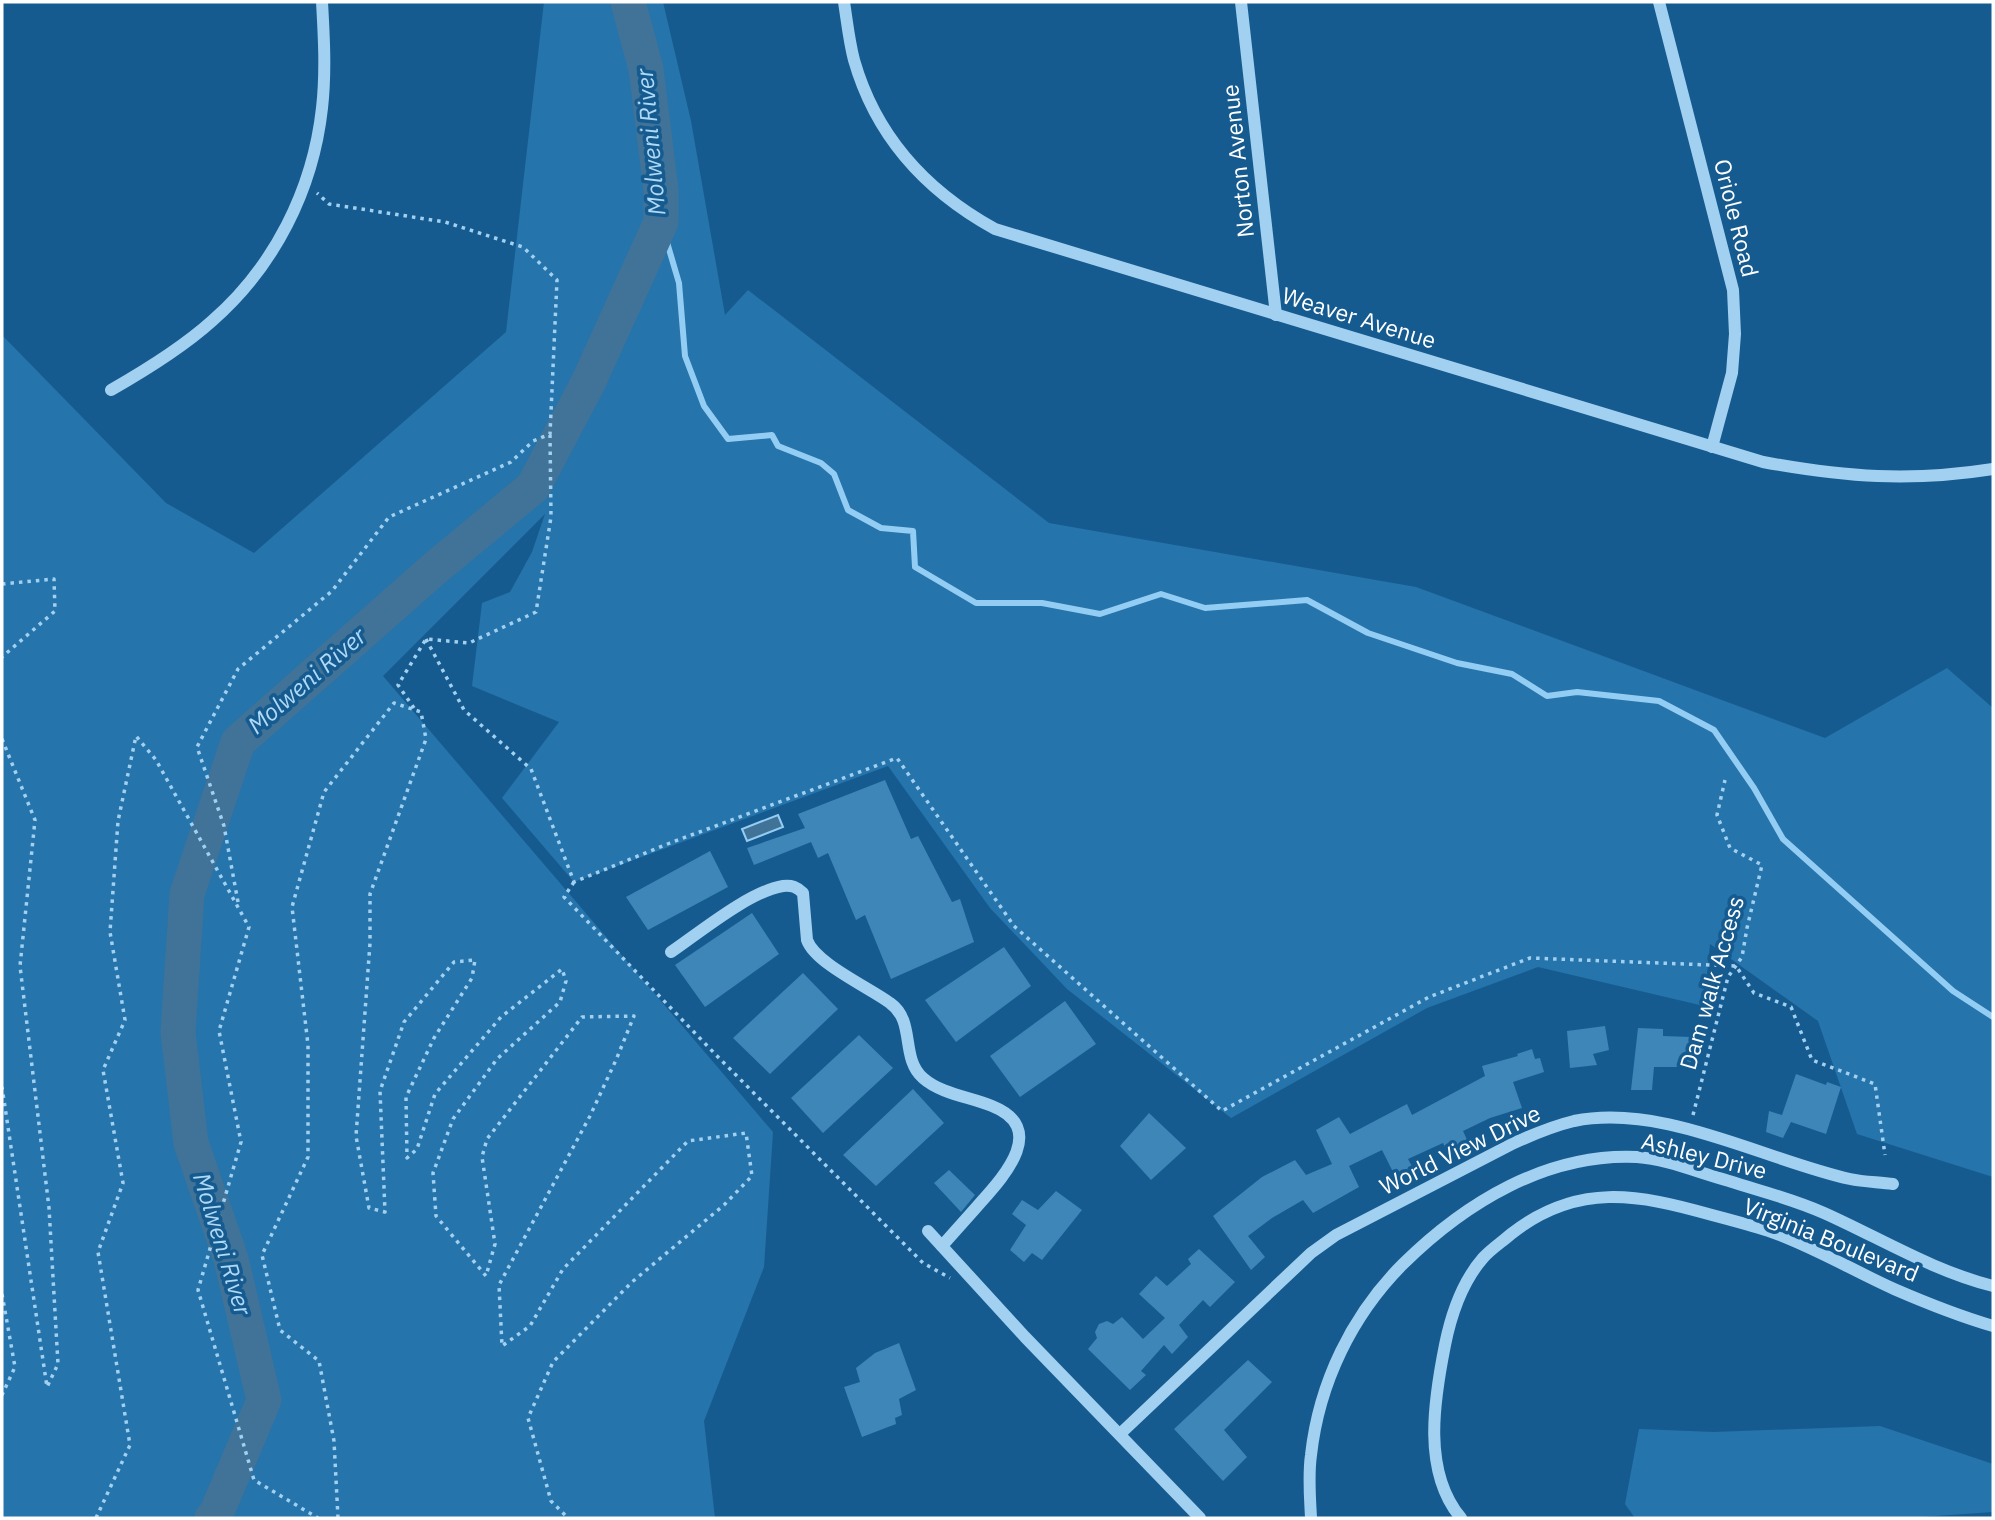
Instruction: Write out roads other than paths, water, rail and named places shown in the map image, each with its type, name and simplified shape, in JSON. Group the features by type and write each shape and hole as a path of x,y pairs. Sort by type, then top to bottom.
{"street":[{"path":"111,390 179,347 212,321 262,267 285,229 306,177 322,107 322,2"},
{"name":"Weaver Avenue","path":"844,2 854,59 867,96 885,130 908,162 954,204 995,229 1763,462 1843,475 1896,478 1993,469"},
{"name":"Norton Avenue","path":"1241,2 1276,315"},
{"name":"Oriole Road","path":"1660,2 1733,290 1735,334 1732,373 1713,447"},
{"path":"671,952 734,908 770,890 797,888 803,893 809,947 823,961 894,1006 904,1020 910,1056 922,1077 945,1090 991,1105 1012,1118 1019,1134 1013,1161 989,1193 942,1245"},
{"name":"World View Drive","path":"1120,1434 1311,1253 1336,1235 1544,1129 1576,1121 1641,1120 1678,1127 1851,1179 1893,1184"},
{"name":"Ashley Drive","path":"1311,1518 1310,1455 1318,1417 1329,1377 1347,1338 1367,1306 1392,1275 1426,1241 1476,1203 1523,1179 1564,1166 1605,1158 1638,1157 1668,1163 1776,1195 1821,1212 1942,1269 1993,1286"},
{"name":"Virginia Boulevard","path":"1461,1518 1442,1487 1434,1444 1439,1373 1449,1325 1466,1284 1482,1260 1520,1227 1555,1207 1574,1201 1632,1196 1673,1204 1769,1231 1895,1290 1993,1326"},
{"path":"928,1231 1025,1337 1200,1518"}],"waterway":[{"name":"Molweni River","path":"212,1518 264,1400 231,1259 191,1143 178,1032 187,894 238,742 434,569 533,487 588,383 661,222 661,190 646,69 628,2"},
{"path":"661,222 679,283 685,356 704,406 728,439 772,435 778,446 821,463 834,474 848,510 881,528 913,531 915,567 976,603 1042,603 1100,614 1161,594 1205,608 1307,600 1368,633 1457,663 1512,674 1547,696 1577,692 1659,701 1714,730 1754,788 1783,839 1953,991 1993,1017"}]}
